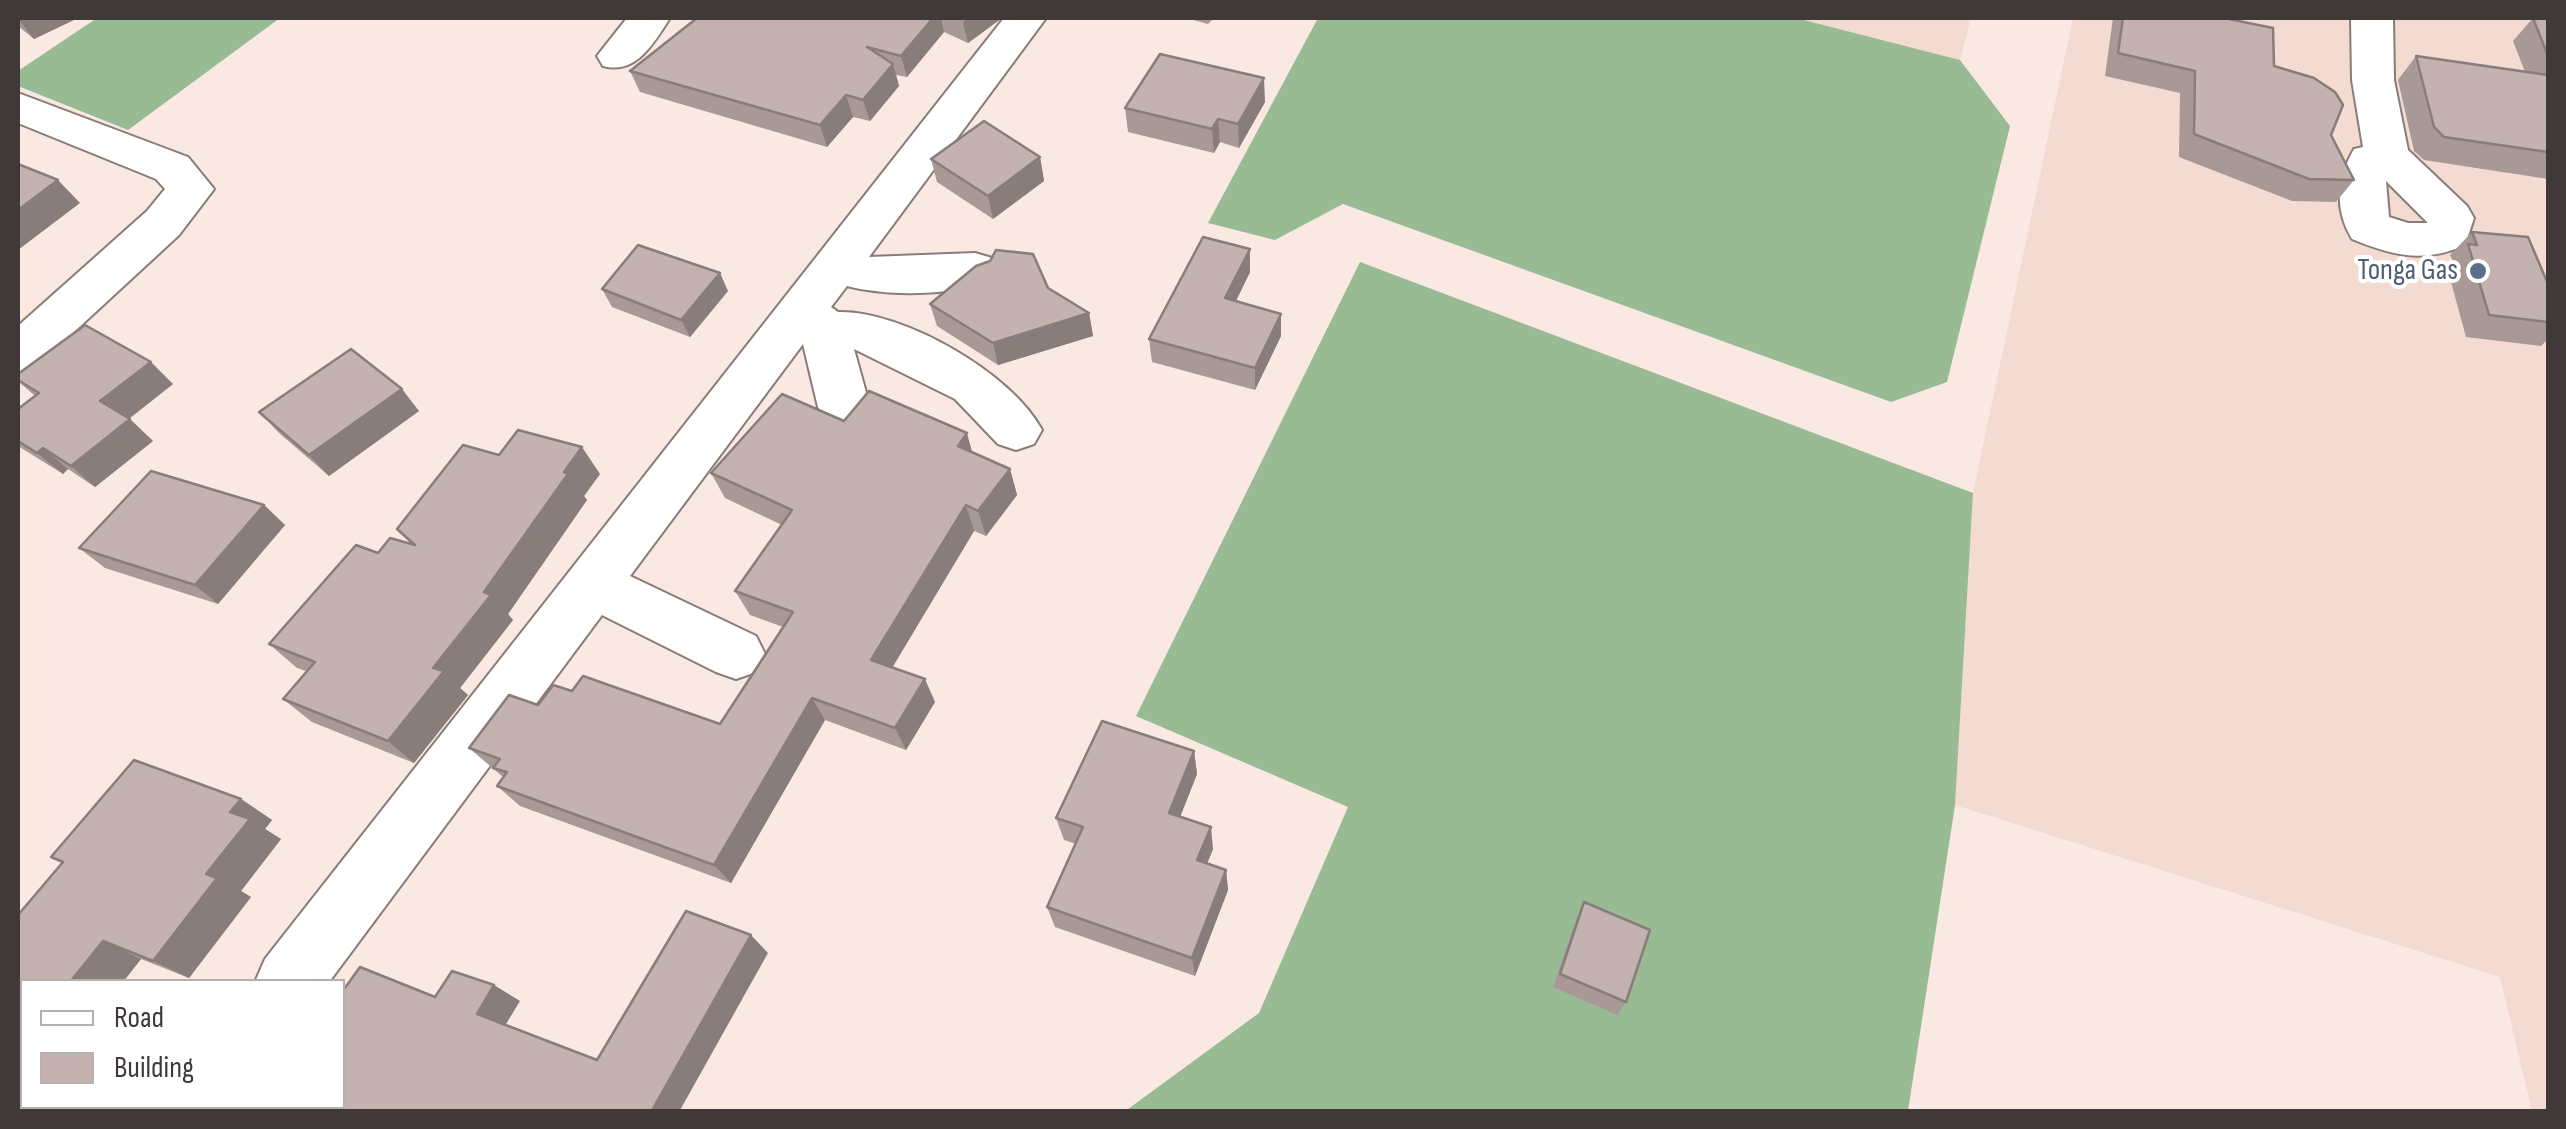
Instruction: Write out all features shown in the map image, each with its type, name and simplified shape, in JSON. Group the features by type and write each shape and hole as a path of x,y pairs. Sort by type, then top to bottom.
{"street":[{"path":"618,56 649,18"},
{"path":"290,979 592,584 814,320 835,266 1025,18"},
{"path":"2372,18 2373,80 2388,156"},
{"path":"18,107 172,168 191,189 163,223 18,354"},
{"path":"835,266 872,275 976,270"},
{"path":"814,320 844,407"},
{"path":"814,320 858,330 898,346 973,386 1016,430"},
{"path":"592,584 736,654"}],"shaded area":[{"path":"1796,18 1971,18 1960,60"},
{"path":"2073,18 2548,18 2548,1111 2532,1111 2500,977 1955,805 1973,493"}],"green space":[{"path":"97,18 280,18 128,130 18,86 18,71"},
{"path":"1318,18 1796,18 1960,60 2010,126 1947,382 1891,402 1343,204 1275,240 1208,223"},
{"path":"1360,262 1973,493 1955,805 1908,1111 1124,1112 1259,1013 1348,807 1136,716"}],"building":[{"path":"697,18 933,18 901,56 867,47 893,64 863,100 846,95 820,125 630,71"},
{"path":"2123,18 2224,18 2273,28 2274,66 2314,78 2335,92 2343,105 2331,135 2354,180 2309,179 2194,134 2195,71 2118,53"},
{"path":"2533,18 2548,19 2548,56"},
{"path":"1160,54 1264,78 1238,124 1218,119 1212,129 1125,108"},
{"path":"2416,56 2548,75 2548,152 2444,137 2434,127"},
{"path":"984,121 1040,157 988,196 931,159"},
{"path":"18,164 58,180 18,210"},
{"path":"2472,232 2528,237 2548,284 2548,322 2489,315 2468,244 2477,245"},
{"path":"1203,237 1250,249 1225,298 1281,314 1255,368 1149,339"},
{"path":"638,245 720,273 681,320 602,289"},
{"path":"996,250 1033,254 1048,288 1089,313 993,343 930,304 976,266 990,261"},
{"path":"85,325 151,362 100,401 130,419 71,466 43,448 37,453 18,441 18,409 39,393 18,380 18,374"},
{"path":"351,349 402,389 309,455 259,412"},
{"path":"869,391 967,433 958,446 1010,469 978,511 966,505 871,660 925,679 895,728 812,698 714,865 497,786 507,772 493,768 500,759 469,748 509,695 538,705 553,685 572,691 583,676 720,724 793,612 735,591 792,510 711,473 782,394 844,421"},
{"path":"518,430 582,447 564,472 568,474 484,592 491,595 433,668 444,671 388,741 283,699 315,662 269,644 356,545 378,553 390,538 415,545 397,529 463,445 499,455"},
{"path":"151,471 264,505 195,585 79,548"},
{"path":"1102,721 1194,751 1169,813 1211,827 1197,860 1226,870 1192,958 1047,907 1083,827 1056,818"},
{"path":"134,760 241,799 230,812 250,819 206,874 217,878 153,961 103,941 72,979 20,979 20,1109 35,1109 18,1112 18,915 63,862 51,857"},
{"path":"1584,902 1650,930 1626,1002 1560,974"},
{"path":"686,911 751,935 651,1112 297,1109 345,1109 345,988 360,967 435,997 452,971 494,985 477,1014 597,1060"}],"place":[{"name":"Tonga Gas","path":"2478,271"}]}
